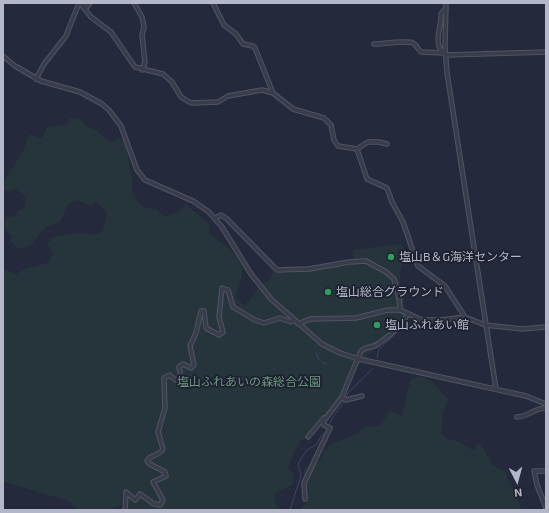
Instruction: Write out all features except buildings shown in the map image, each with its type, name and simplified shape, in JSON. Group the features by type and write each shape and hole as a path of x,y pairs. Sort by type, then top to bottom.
{"street":[{"path":"80,4 87,7 90,3"},
{"path":"134,3 142,17 144,27 142,35 145,58 142,70"},
{"path":"213,3 224,25 236,34 243,44 254,47 274,93 294,110 321,116 326,119 332,128 334,142 338,146 356,149 368,142 387,144"},
{"path":"80,4 91,17 111,32 134,66 142,70 163,74 172,82 181,97 191,103 218,102 228,96 262,90 274,93"},
{"path":"35,78 66,36 80,4"},
{"path":"444,54 438,45 438,34 442,23 441,14 446,5"},
{"path":"446,5 444,54 496,389"},
{"path":"374,44 394,44 406,41 414,43 421,52 444,54 546,52"},
{"path":"3,56 35,78 80,92 102,104 109,110 121,126 140,174 152,184 193,201 215,218 226,232 260,288 298,324 327,347 340,353 359,358 526,396 546,404"},
{"path":"356,149 367,179 387,188 392,202 403,222 418,266 445,286 465,317"},
{"path":"215,218 221,215 227,219 278,270 309,269 349,262 366,261 386,272 394,279 399,298 400,310"},
{"path":"125,510 126,492 135,500 140,494 157,505 160,505 163,500 153,482 166,476 165,472 150,464 148,460 150,457 161,453 163,449 158,432 165,408 163,379 169,375 183,385 179,366 180,364 183,364 191,368 194,365 190,346 196,333 201,311 204,311 206,328 215,334 222,335 223,332 219,317 222,288 228,290 233,307 255,320 264,322 280,318 291,322 294,320"},
{"path":"298,324 310,320 356,318 388,310 400,310 415,318 430,320 465,317 485,325 522,330 546,327"},
{"path":"308,437 330,411 344,398 352,370 363,348 378,344 405,321 408,314"},
{"path":"344,398 362,396"},
{"path":"516,417 524,416 537,408 546,408"},
{"path":"305,499 304,483 329,432 328,426 324,425 323,422 330,411"},
{"path":"545,471 534,471 537,485 546,508"}],"green space":[{"name":"塩山ふれあいの森総合公園","path":"70,118 81,119 87,127 94,129 111,142 119,138 125,141 132,180 132,194 140,204 147,208 156,209 165,217 179,211 185,204 209,223 209,233 232,251 240,263 242,276 236,298 245,306 261,285 269,281 274,269 285,274 354,258 352,250 400,244 405,249 400,277 405,305 405,321 355,368 340,398 308,437 300,441 288,467 294,475 292,485 274,494 277,510 117,510 124,507 126,496 134,503 137,503 140,496 152,505 162,505 165,497 155,486 153,479 151,483 161,497 160,503 154,503 142,492 137,493 135,498 125,492 122,495 121,505 106,510 79,510 69,501 3,482 3,274 6,269 17,276 22,270 47,263 53,254 47,245 52,237 80,233 93,235 103,231 107,215 101,206 95,202 91,206 77,200 68,204 59,223 49,226 42,231 32,245 19,249 11,241 12,236 3,227 6,218 16,216 17,211 24,207 26,197 16,188 10,192 4,189 4,182 25,148 29,134 42,139 47,127 66,125"},
{"path":"420,376 432,381 449,400 443,412 441,434 476,451 476,445 481,444 492,465 505,472 522,510 300,510 306,503 302,492 304,468 318,463 328,446 354,435 365,427 378,427 390,411 402,416 410,381"}],"waterway":[{"path":"377,357 379,349 403,327 420,325 423,322"},
{"path":"316,353 319,360"},
{"path":"321,361 326,364"},
{"path":"346,398 348,393 373,368"},
{"path":"329,426 344,401"},
{"path":"290,510 301,475 298,464 306,451 317,444 321,436 327,431"}],"place":[{"name":"塩山B＆G海洋センター","path":"391,257"},
{"name":"塩山総合グラウンド","path":"328,292"},
{"name":"塩山ふれあい館","path":"377,325"}]}
